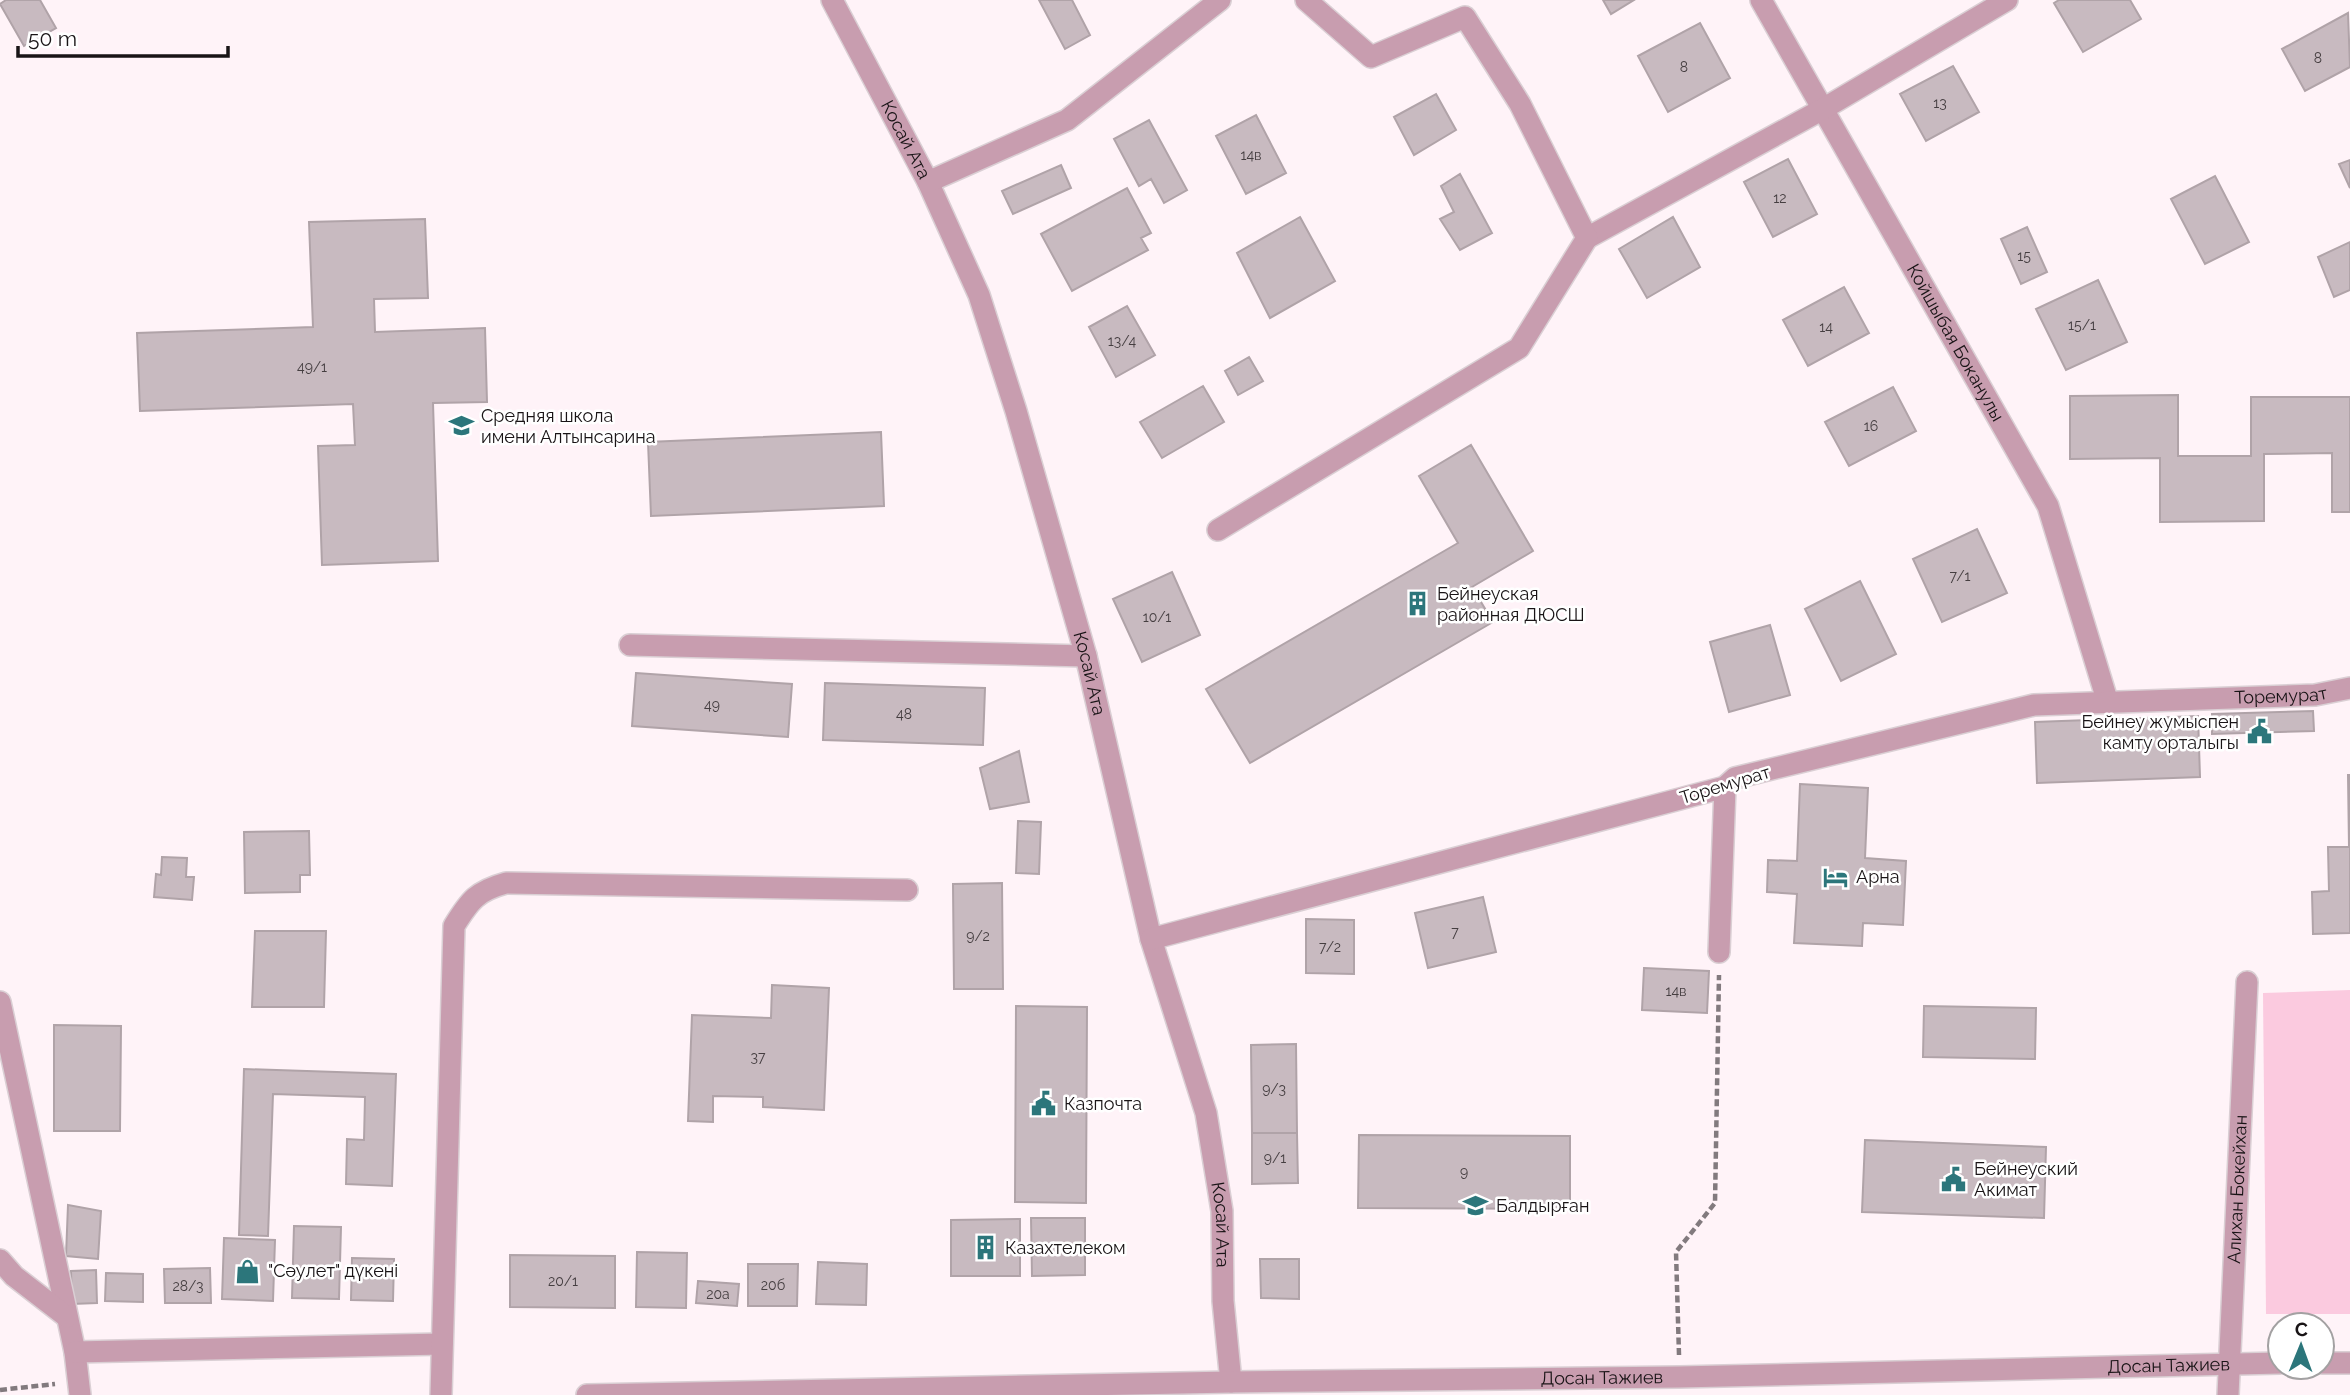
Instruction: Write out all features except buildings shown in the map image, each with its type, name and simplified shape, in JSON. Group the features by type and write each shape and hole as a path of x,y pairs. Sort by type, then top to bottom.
{"street":[{"name":"Косай Ата","path":"832,0 928,182 979,295 1016,411 1086,656 1150,939 1206,1113 1222,1211 1223,1301 1231,1382"},
{"path":"928,182 1067,120 1220,0"},
{"path":"1306,0 1371,57 1465,17 1520,104 1587,238"},
{"name":"Койшыбая Боканулы","path":"1761,0 2048,506 2108,703"},
{"path":"1218,530 1519,348 1587,238 1823,109 2007,0"},
{"path":"630,645 1086,656"},
{"name":"Торемурат","path":"1150,939 1725,787 1735,778 2034,705 2315,695 2350,688"},
{"path":"1719,952 1725,787"},
{"path":"441,1395 454,926 475,897 483,890 506,883 907,890"},
{"name":"Алихан Бокейхан","path":"2228,1395 2241,1162 2247,982"},
{"path":"0,1002 3,1035 75,1352 79,1388"},
{"path":"0,1260 14,1276 67,1317"},
{"path":"75,1352 442,1344"},
{"name":"Досан Тажиев","path":"587,1395 1186,1389 1231,1382 1679,1386 2266,1363"}],"path":[{"path":"1679,1386 1676,1252 1715,1203 1719,952"},
{"path":"0,1390 79,1388"}],"shaded area":[{"path":"2350,990 2350,1314 2336,1314 2336,1311 2266,1311 2266,1314 2263,993"}],"place":[{"name":"Средняя школа имени Алтынсарина","path":"461,426"},
{"name":"Бейнеуская районная ДЮСШ","path":"1417,604"},
{"name":"Бейнеу жумыспен камту орталыгы","path":"2259,732"},
{"name":"Арна","path":"1836,877"},
{"name":"Казпочта","path":"1044,1104"},
{"name":"Бейнеуский Акимат","path":"1954,1179"},
{"name":"Балдырған","path":"1476,1206"},
{"name":"Казахтелеком","path":"985,1248"},
{"name":"\"Сәулет\" дүкені","path":"248,1271"}]}
